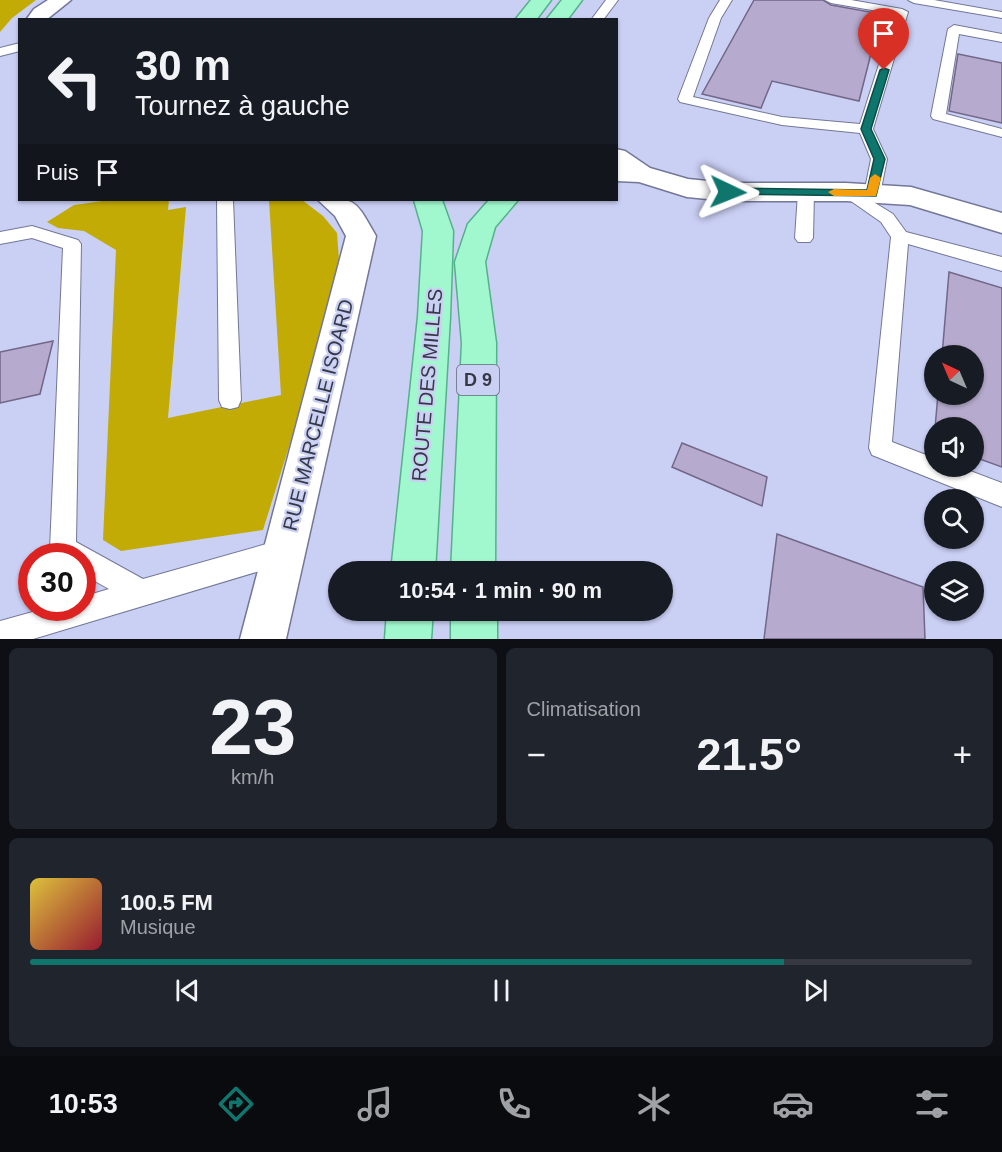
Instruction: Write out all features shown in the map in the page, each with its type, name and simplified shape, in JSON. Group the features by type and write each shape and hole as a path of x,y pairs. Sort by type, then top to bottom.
{"main road":[{"path":"527,18 542,0"},
{"path":"558,18 572,0"},
{"name":"ROUTE DES MILLES","path":"414,561 434,317 438,231 428,201"},
{"name":"ROUTE DES MILLES","path":"473,561 479,343 470,262 482,224 503,201"},
{"path":"408,639 409,621"},
{"path":"474,621 474,639"}],"street":[{"path":"37,18 40,13 61,0"},
{"path":"618,160 629,173 687,188 728,192 859,193 911,196 1002,223"},
{"name":"RUE MARCELLE ISOARD","path":"263,639 361,236 345,210 333,201"}],"lane":[{"path":"598,18 612,0"},
{"path":"726,0 716,18 686,99 782,121 866,129"},
{"path":"831,0 902,12 866,129 879,159 859,193 887,218 900,236 1002,264"},
{"path":"914,0 1002,15"},
{"path":"1002,38 954,28 938,116 1002,133"},
{"path":"0,52 18,48"},
{"path":"804,238 806,194"},
{"path":"225,201 230,400"},
{"path":"0,238 32,232 72,244 63,543"},
{"path":"900,236 880,448 1002,495"},
{"path":"0,636 284,552"},
{"path":"96,568 142,593"}],"shaded area":[{"path":"0,0 36,0 12,18 0,32"},
{"path":"102,201 169,201 168,210 186,207 168,418 281,395 269,201 303,201 323,216 337,233 339,260 337,293 263,530 121,551 103,540 116,250 84,231 58,228 47,222 74,205"}],"building":[{"path":"754,0 823,0 831,5 881,14 859,101 772,81 761,108 702,94"},
{"path":"958,54 1002,63 1002,123 949,111"},
{"path":"949,272 1002,288 1002,467 984,461 984,417 936,417 937,405 984,405 984,345 943,345"},
{"path":"53,341 40,394 0,403 0,352"},
{"path":"682,443 767,477 762,506 672,467"},
{"path":"777,534 923,587 925,639 764,639"}],"slow traffic":[{"path":"834,192 872,194 875,178"}],"route":[{"path":"728,192 872,194 879,159 866,129 884,70"}]}
